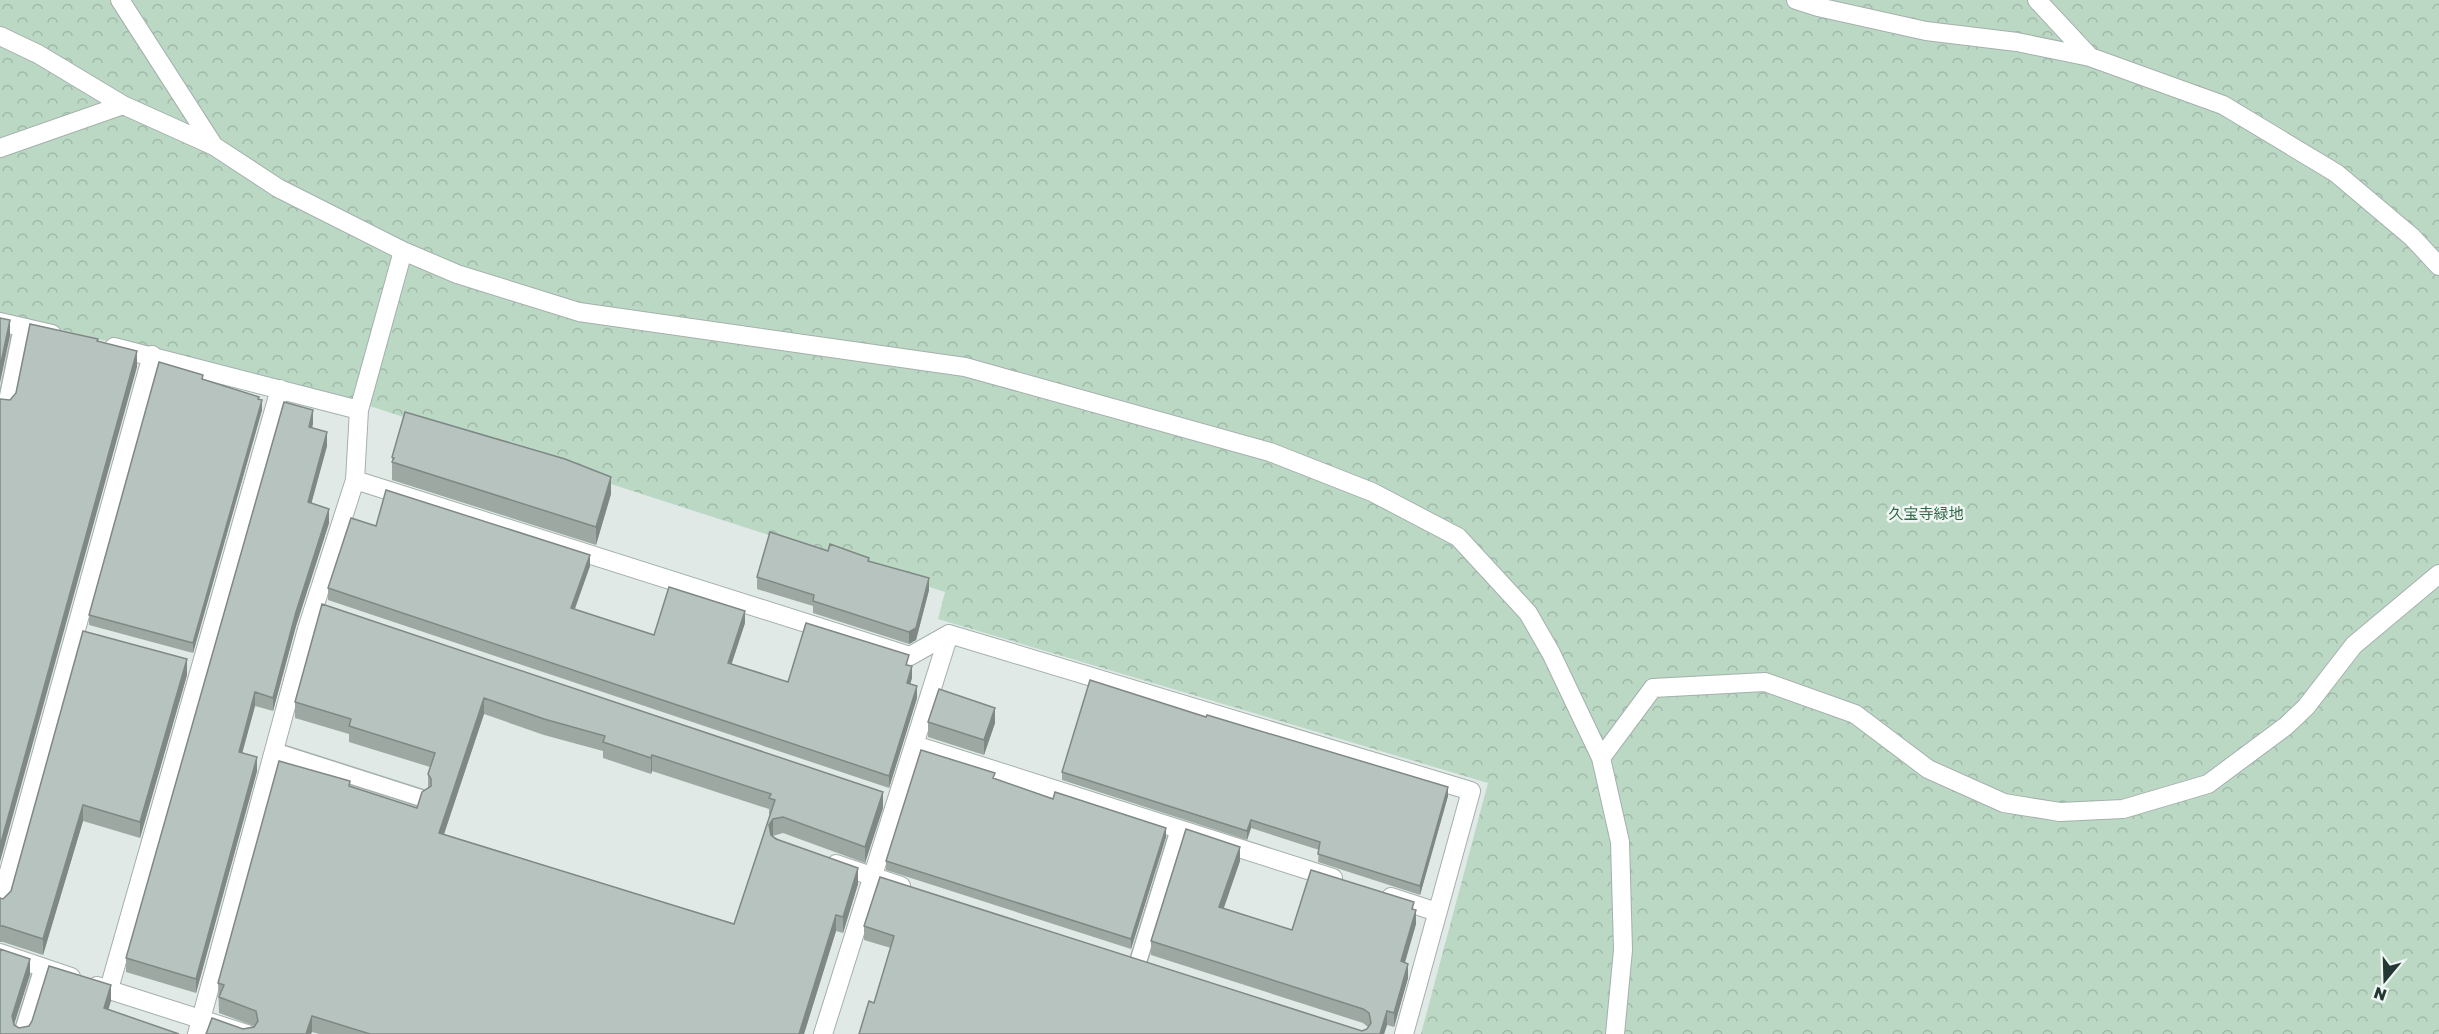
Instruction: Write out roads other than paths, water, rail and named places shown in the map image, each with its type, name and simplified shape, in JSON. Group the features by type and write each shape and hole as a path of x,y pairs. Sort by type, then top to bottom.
{"street":[{"path":"120,0 214,146"},
{"path":"1796,0 1926,31 2017,42 2090,57 2223,105 2336,173 2412,237 2439,266"},
{"path":"2037,0 2090,57"},
{"path":"0,36 38,54 123,105 214,146 278,188 403,251 457,274 579,312 965,367 1270,452 1372,492 1458,537 1528,613 1551,653 1601,758 1620,842 1623,950 1616,1034"},
{"path":"0,148 123,105"},
{"path":"199,1027 274,751 320,608 355,480 359,410 403,251"},
{"path":"0,322 65,336"},
{"path":"98,343 152,355 359,410"},
{"path":"0,904 152,355"},
{"path":"109,989 195,665 280,389"},
{"path":"355,480 910,656 950,634 1471,791 1404,1034"},
{"path":"1601,758 1653,687 1765,682 1855,714 1928,769 2004,803 2060,812 2123,809 2208,784 2232,767 2286,726 2310,702 2354,645 2439,574"},
{"path":"75,633 98,639"},
{"path":"822,1034 872,877 891,800 915,745 950,634"},
{"path":"915,745 1347,883"},
{"path":"821,858 917,891"},
{"path":"1370,890 1437,912"},
{"path":"0,954 109,989 199,1027 247,1034"},
{"path":"1116,955 1160,969"}],"lane":[{"path":"0,405 6,406 22,327"},
{"path":"274,751 421,798"},
{"path":"1138,962 1179,829"},
{"path":"22,1034 43,967"}],"park label":[{"name":"久宝寺緑地","path":"1926,513"}]}
